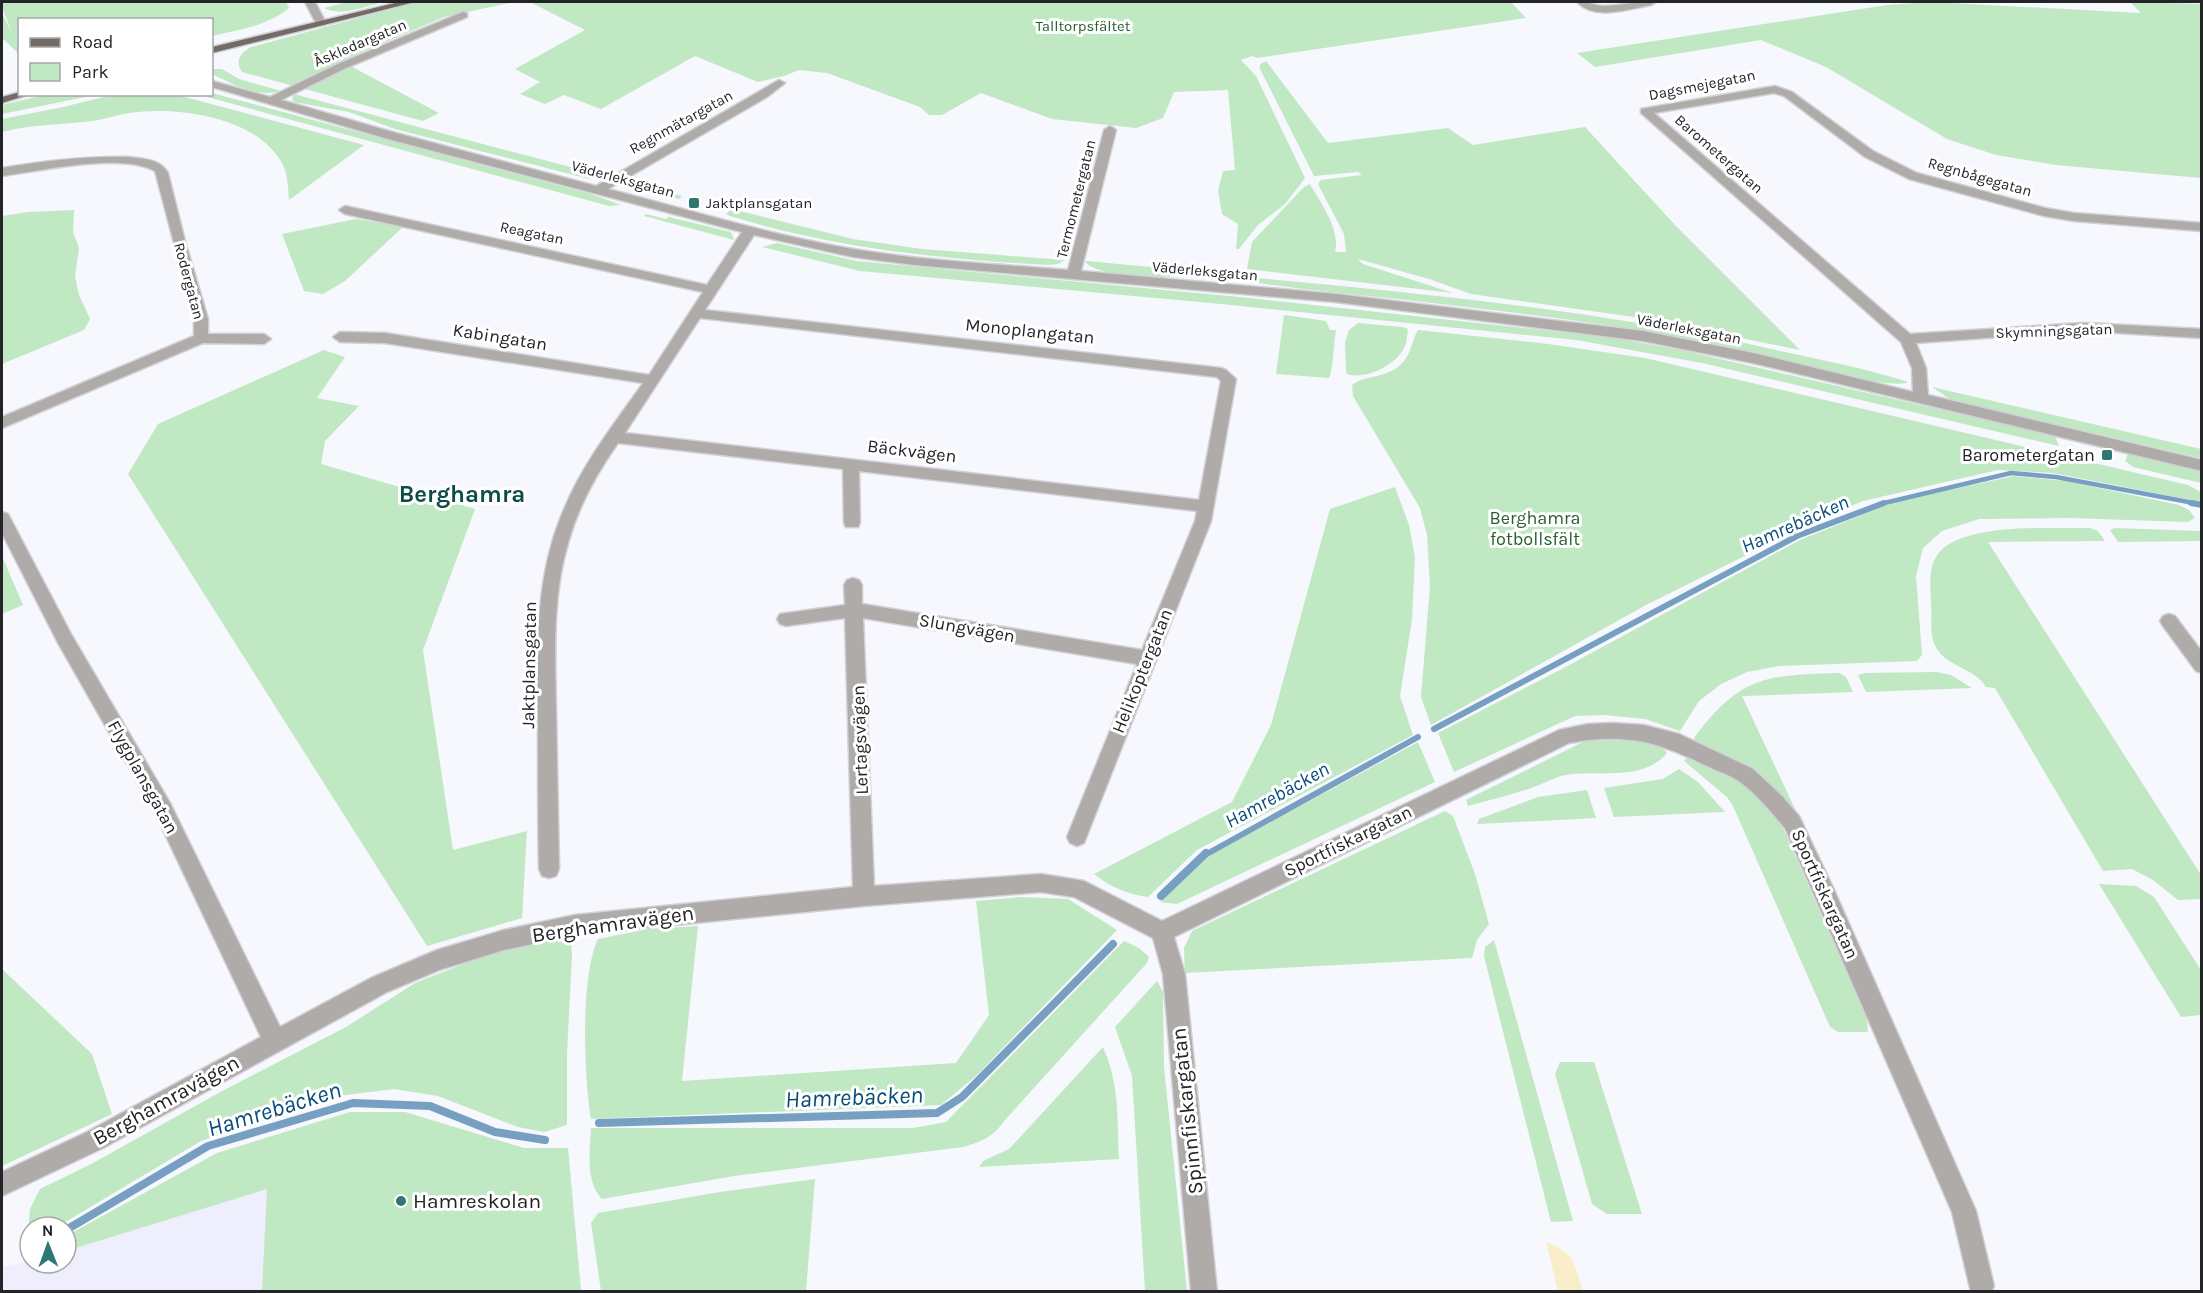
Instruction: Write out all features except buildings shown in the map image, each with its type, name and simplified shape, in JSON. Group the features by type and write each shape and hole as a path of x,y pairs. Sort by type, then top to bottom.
{"main road":[{"path":"213,50 410,2"},
{"path":"2,100 18,96"}],"street":[{"path":"310,2 321,23"},
{"path":"1582,2 1586,6 1598,9 1651,2"},
{"name":"Åskledargatan","path":"271,101 322,75 463,15"},
{"name":"Regnmätargatan","path":"598,189 763,96 779,83"},
{"name":"Väderleksgatan","path":"213,84 750,230 853,253 1073,276 1336,298 1643,336 1753,358 2202,466"},
{"name":"Dagsmejegatan","path":"1652,118 1645,111 1775,89"},
{"name":"Regnbågegatan","path":"1775,89 1788,94 1869,154 1913,176 2044,212 2074,217 2202,227"},
{"name":"Barometergatan","path":"1652,118 1907,339 1918,359 1922,381 1920,399"},
{"name":"Termometergatan","path":"1073,276 1110,130"},
{"name":"Rodergatan","path":"2,172 101,161 146,162 158,167 163,176 178,241 201,319 201,338 2,423"},
{"name":"Reagatan","path":"345,210 711,290"},
{"name":"Jaktplansgatan","path":"549,869 546,650 551,580 560,541 573,506 593,467 653,380 750,230"},
{"name":"Monoplangatan","path":"696,313 1221,373 1228,379 1229,385 1204,506"},
{"name":"Skymningsgatan","path":"1907,339 2084,327 2202,334"},
{"path":"201,338 264,339"},
{"name":"Kabingatan","path":"339,338 384,338 653,380"},
{"name":"Bäckvägen","path":"615,437 1204,506"},
{"path":"850,463 852,523"},
{"name":"Helikoptergatan","path":"1077,837 1146,658 1203,521 1204,506"},
{"name":"Flygplansgatan","path":"2,518 64,638 163,809 274,1040"},
{"name":"Lertagsvägen","path":"853,585 856,610 864,896"},
{"name":"Slungvägen","path":"786,619 856,610 1146,658"},
{"path":"2169,621 2202,666"},
{"name":"Sportfiskargatan","path":"1162,932 1566,736 1588,732 1644,733 1684,745 1746,776 1775,802 1792,822 1825,892 1964,1211 1981,1286"},
{"name":"Berghamravägen","path":"2,1184 95,1140 274,1040 379,985 437,960 504,940 574,925 864,896 1041,883 1077,888 1162,932"},
{"name":"Spinnfiskargatan","path":"1162,932 1174,974 1204,1292"}],"shaded area":[{"name":"Hamreskolan","path":"488,1138 524,1148 568,1148 581,1291 2,1292 2,1267 18,1264 18,1275 78,1275 78,1247 267,1189"}],"green space":[{"path":"2,2 286,2 289,8 262,23 213,36 213,18 18,18 18,53 2,38 2,13 12,33"},
{"path":"348,2 384,2 346,11 324,8"},
{"path":"418,2 513,2 444,17 341,61 439,113 423,121 242,72 240,68 240,57 251,47"},
{"name":"Talltorpsfältet","path":"530,2 1511,2 1526,18 1257,58 1252,56 1241,60 1256,76 1305,178 1285,204 1258,225 1239,249 1236,249 1238,224 1222,214 1218,190 1223,171 1235,170 1228,90 1174,92 1163,118 1136,128 1052,119 981,93 942,115 929,115 920,107 827,73 799,70 758,82 695,56 601,109 564,95 545,104 520,94 540,82 515,69 585,30"},
{"path":"1931,2 2141,13 2130,2 2201,4 2201,178 2056,165 1996,155 1947,139 1826,67 1761,40 1595,67 1577,53 1887,5"},
{"path":"1266,61 1328,143 1448,128 1473,145 1585,127 1675,225 1800,350 1648,319 1471,294 1429,279 1358,259 1363,264 1453,293 1247,269 1252,242 1304,187 1310,184 1332,226 1335,235 1335,252 1346,252 1344,234 1318,184 1321,180 1362,175 1358,172 1314,176 1260,69 1260,64"},
{"path":"213,69 222,69 239,79 281,91 263,93 228,82 213,74"},
{"path":"213,93 591,194 621,205 609,206 204,96 213,96"},
{"path":"294,94 604,176 589,179 395,129 349,112 294,102 292,99"},
{"path":"40,96 90,96 2,114 2,105"},
{"path":"108,96 180,96 364,145 289,200 285,169 268,145 252,133 212,117 169,111 148,111 93,121 36,126 2,132 2,119"},
{"path":"625,181 682,196 679,199 629,189"},
{"path":"731,209 853,239 922,249 1065,260 1058,264 1047,265 887,250 769,227 726,214"},
{"path":"74,210 73,232 79,248 75,277 79,295 90,319 84,330 2,364 2,216 28,212"},
{"path":"646,214 666,219 669,217 731,232 734,240 644,216"},
{"path":"356,219 403,227 345,281 323,294 304,291 282,234"},
{"path":"777,243 857,261 1250,298 1614,338 1681,350 2055,436 2059,446 1702,363 1576,340 860,271 762,247"},
{"path":"1085,262 1192,271 1194,275 1154,277 1120,274 1093,268"},
{"path":"1225,275 1432,295 1639,323 1826,361 1908,382 1897,384 1877,382 1731,347 1607,325 1269,285 1226,278"},
{"path":"1284,315 1326,321 1330,330 1336,330 1329,378 1276,374"},
{"path":"1358,323 1408,329 1405,346 1400,355 1387,366 1371,373 1347,374 1345,342 1349,330"},
{"name":"Berghamra fotbollsfält","path":"1418,330 1541,343 1645,358 2188,485 2201,492 2201,502 2053,473 1998,470 1863,501 1823,517 1646,605 1431,725 1421,697 1430,586 1427,535 1420,508 1353,396 1352,385 1398,367 1407,357"},
{"path":"324,350 345,357 317,398 359,406 325,441 321,464 475,509 423,650 453,850 527,831 522,918 427,946 128,474 158,424"},
{"path":"1932,387 2201,449 2201,458 1951,400"},
{"path":"2128,454 2201,472 2201,483 2133,467 2125,461"},
{"path":"2014,476 2066,481 2179,505 2189,510 2195,518 2188,522 2069,518 1979,519 1942,531 1923,548 1916,576 1922,655 1917,661 1779,666 1747,672 1721,684 1699,701 1680,731 1645,719 1604,715 1575,716 1454,772 1438,733 1560,670 1800,540 1894,502"},
{"path":"1395,487 1409,525 1415,557 1412,619 1400,696 1413,735 1197,850 1148,897 1119,889 1094,874 1232,802 1271,725 1330,509"},
{"path":"2029,528 2090,528 2098,531 2105,541 1988,542 2201,875 2201,899 2178,900 2153,880 2132,869 2103,871 1995,688 1986,687 1981,680 1943,656 1933,640 1931,575 1935,559 1945,547 1962,538 1982,533"},
{"path":"2115,528 2201,531 2201,541 2118,542 2110,530"},
{"path":"2,556 23,605 2,614"},
{"path":"1937,672 1951,675 1972,688 1866,692 1858,675 1865,673"},
{"path":"1839,673 1846,677 1853,692 1742,696 1795,809 1695,743 1694,738 1710,717 1726,702 1756,683 1792,675"},
{"path":"1585,741 1641,742 1652,744 1667,753 1656,763 1644,769 1631,772 1561,776 1523,791 1468,806 1466,800"},
{"path":"1418,742 1435,782 1177,904 1160,902 1193,869 1212,854"},
{"path":"1687,757 1750,786 1780,821 1867,1019 1868,1032 1838,1032 1830,1027 1733,806 1727,797 1684,761"},
{"path":"1679,769 1698,782 1725,812 1614,817 1604,788 1663,779"},
{"path":"1587,790 1596,818 1477,824 1479,819 1538,797"},
{"path":"1445,811 1453,816 1475,874 1489,924 1477,940 1472,958 1185,973 1184,948 1192,931"},
{"path":"2099,884 2136,886 2154,897 2201,970 2201,1015 2181,1017"},
{"path":"1022,897 1068,899 1117,930 977,1075 941,1105 591,1119 585,1053 586,1001 592,956 598,939 648,929 698,926 682,1081 956,1063 989,1015 976,901"},
{"path":"565,934 571,940 567,1125 544,1132 518,1127 438,1096 394,1089 338,1096 201,1141 77,1215 30,1215 40,1189 93,1163 224,1090 346,1027 415,983 481,957"},
{"path":"1494,940 1573,1221 1551,1222 1484,956 1485,947"},
{"path":"1124,941 1139,948 1149,957 1147,963 996,1131 982,1140 963,1147 734,1176 602,1199 593,1184 590,1166 591,1128 913,1128 946,1122"},
{"path":"2,969 92,1054 112,1114 2,1166"},
{"path":"1157,981 1163,992 1164,1067 1187,1291 1145,1291 1132,1076 1115,1027"},
{"path":"1103,1047 1115,1089 1119,1159 979,1167 983,1161 1009,1149"},
{"path":"1560,1062 1594,1062 1642,1214 1607,1214 1592,1204 1555,1074"},
{"name":"Hamreskolan","path":"350,1112 405,1112 524,1148 568,1148 581,1291 262,1291 267,1189 78,1247 78,1229 217,1153"},
{"path":"815,1179 806,1291 601,1291 591,1223 598,1213 720,1192"}],"sand":[{"path":"1546,1242 1562,1250 1572,1260 1583,1291 1558,1291"}],"waterway":[{"name":"Hamrebäcken","path":"1884,503 2011,473 2056,477 2199,504"},
{"name":"Hamrebäcken","path":"1434,729 1797,536 1884,503"},
{"name":"Hamrebäcken","path":"2191,503 2202,505"},
{"name":"Hamrebäcken","path":"1205,855 1418,737"},
{"name":"Hamrebäcken","path":"1161,896 1206,853"},
{"name":"Hamrebäcken","path":"599,1123 937,1113 962,1097 1113,944"},
{"name":"Hamrebäcken","path":"78,1223 208,1146 353,1103 430,1106 495,1132 545,1140"}],"place":[{"name":"Jaktplansgatan","path":"694,203"},
{"name":"Barometergatan","path":"2107,455"},
{"name":"Hamreskolan","path":"401,1201"}],"district":[{"name":"Berghamra","path":"462,494"}]}
